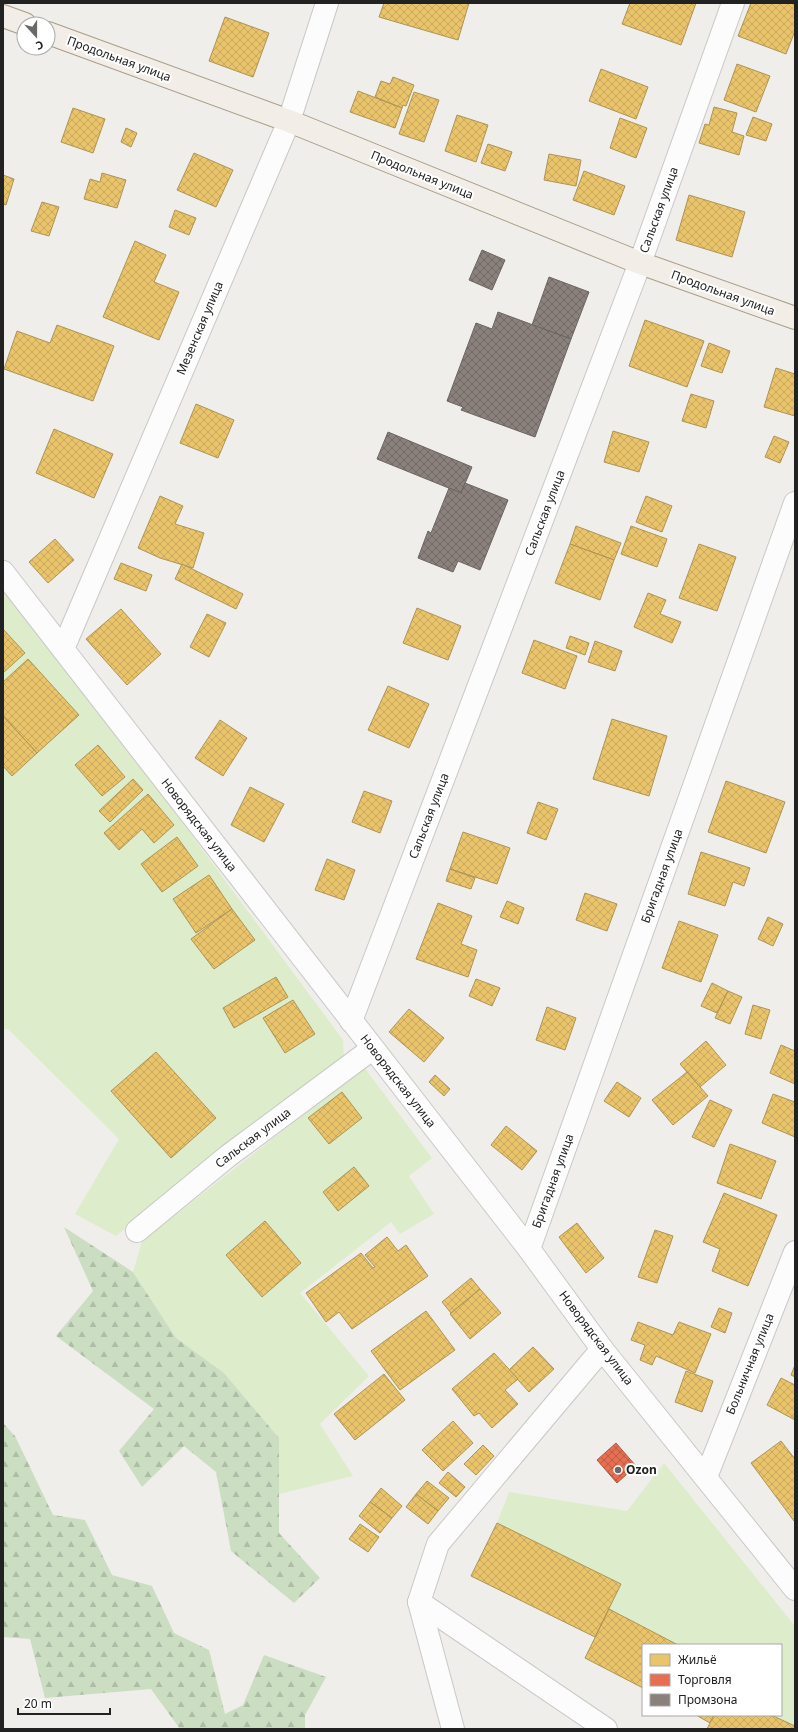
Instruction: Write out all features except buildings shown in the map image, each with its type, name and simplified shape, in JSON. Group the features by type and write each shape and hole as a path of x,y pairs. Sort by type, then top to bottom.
{"main road":[{"path":"3,16 16,21"},
{"name":"Продольная улица","path":"56,36 289,121 640,263 795,318"}],"street":[{"name":"Мезенская улица","path":"63,649 289,121 327,3"},
{"name":"Сальская улица","path":"351,1021 640,263 733,3"},
{"name":"Бригадная улица","path":"529,1249 795,504"},
{"name":"Новорядская улица","path":"3,572 372,1049 529,1249 602,1349 795,1589"},
{"name":"Сальская улица","path":"137,1231 228,1156 372,1049"},
{"name":"Больничная улица","path":"706,1477 795,1252"},
{"path":"453,1729 419,1602 438,1544 602,1349"},
{"path":"419,1602 606,1729"}],"green space":[{"path":"3,592 80,684 343,1040 344,1056 116,1236 75,1214 119,1139 8,1029 3,1029"},
{"path":"364,1067 432,1158 409,1176 434,1214 400,1234 391,1222 300,1293 369,1376 320,1424 353,1476 279,1494 279,1438 224,1373 176,1338 133,1272 142,1241"},
{"path":"64,1227 133,1272 176,1338 224,1373 279,1438 279,1533 320,1578 294,1603 231,1551 216,1472 184,1446 142,1487 119,1451 154,1409 56,1336 93,1291"},
{"path":"3,1423 15,1436 53,1515 85,1520 112,1575 152,1586 174,1633 209,1650 225,1714 243,1705 264,1655 326,1677 305,1715 305,1729 180,1729 151,1689 45,1698 30,1639 3,1637"},
{"path":"664,1463 795,1626 795,1726 773,1716 782,1716 782,1644 676,1644 609,1609 621,1584 497,1523 509,1492 627,1511"}],"place":[{"name":"Ozon","path":"618,1470"}]}
